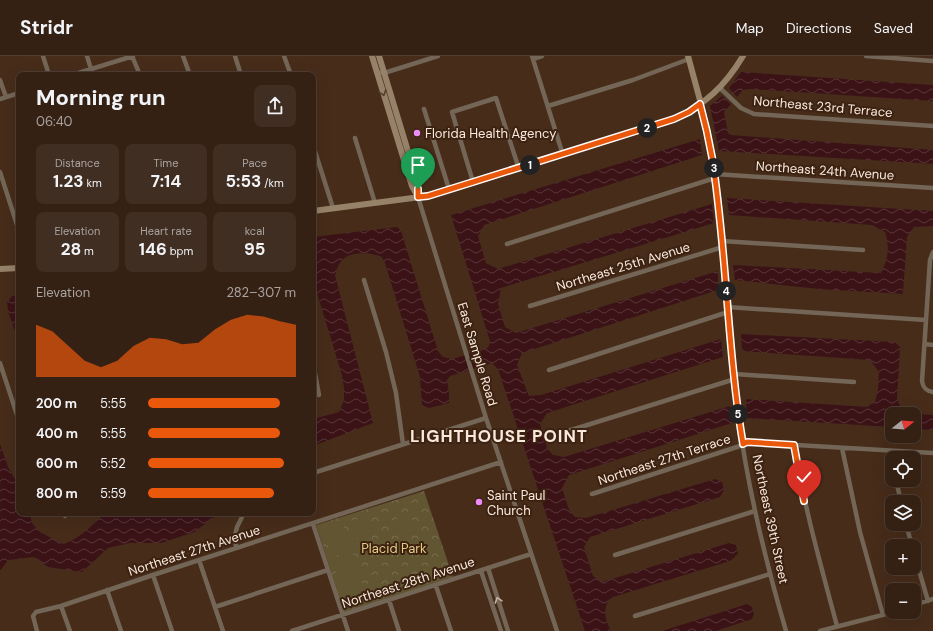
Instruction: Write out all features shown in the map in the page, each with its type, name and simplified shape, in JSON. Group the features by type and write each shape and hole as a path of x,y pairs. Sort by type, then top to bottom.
{"street":[{"path":"43,56 48,72"},
{"path":"87,56 90,71 132,56 139,72"},
{"path":"183,56 189,72"},
{"path":"234,56 240,72"},
{"path":"284,56 290,72"},
{"name":"East Sample Road","path":"372,56 412,186 418,197 486,418 557,631"},
{"name":"East Sample Road","path":"379,56 410,154 418,184 418,197"},
{"path":"377,73 384,73 438,56"},
{"path":"542,56 533,57 563,155"},
{"path":"316,211 428,196 674,119 689,112 722,90 743,56"},
{"path":"866,56 933,61"},
{"path":"548,106 646,75 688,58"},
{"name":"Northeast 39th Street","path":"688,58 708,134 715,176 723,247 734,377 743,444 755,511 770,574 786,631"},
{"path":"0,80 6,97"},
{"name":"Northeast 23rd Terrace","path":"722,90 734,102 745,110 754,114 933,126"},
{"path":"0,99 16,94"},
{"path":"473,182 452,112 496,98 519,168"},
{"path":"424,109 449,189"},
{"path":"356,138 375,202"},
{"path":"316,154 333,208"},
{"path":"403,157 410,154"},
{"path":"0,172 16,222"},
{"name":"Northeast 24th Avenue","path":"507,244 715,176 933,188"},
{"path":"722,241 863,250"},
{"name":"Northeast 25th Avenue","path":"530,306 723,247"},
{"path":"933,252 930,260 930,296 926,320 922,381 924,388 933,392"},
{"path":"0,269 16,268"},
{"path":"364,280 386,352 396,393 403,444"},
{"path":"549,370 728,309 926,320"},
{"path":"924,344 933,345"},
{"path":"0,363 16,412"},
{"path":"568,431 734,377 854,382"},
{"path":"316,379 319,395"},
{"path":"316,472 486,418"},
{"name":"Northeast 27th Terrace","path":"592,494 740,446 747,442 890,451"},
{"path":"794,445 801,486 813,539 837,626"},
{"path":"820,631 883,615 860,532 842,448"},
{"name":"Northeast 27th Terrace","path":"921,453 933,454"},
{"name":"Northeast 27th Avenue","path":"37,631 33,616 36,612 61,606 153,574 313,524 501,462"},
{"path":"615,555 755,511"},
{"path":"236,548 235,535 242,516"},
{"path":"313,524 348,631"},
{"name":"Northeast 28th Avenue","path":"295,631 532,554"},
{"path":"199,560 223,631"},
{"path":"488,568 508,631"},
{"path":"215,607 328,570"},
{"path":"481,570 501,631"},
{"path":"153,574 172,631"},
{"path":"635,616 770,574"},
{"path":"921,574 930,600"},
{"path":"436,586 451,631"},
{"path":"107,590 121,631"},
{"path":"389,600 399,631"},
{"path":"61,606 70,631"}],"green space":[{"name":"Placid Park","path":"424,491 453,577 344,612 316,525"},
{"path":"409,515 411,516 416,532 401,537 390,521"},
{"path":"367,516 373,533 353,540 347,522"},
{"path":"342,521 348,539 327,546 321,528"},
{"path":"349,542 352,551 331,557 329,549"},
{"path":"353,554 365,591 344,598 332,560"}],"water":[{"path":"741,72 933,85 933,101 750,89 743,90 737,97 729,88"},
{"path":"722,96 731,104 724,112 728,133 731,135 933,150 933,164 719,151 710,106"},
{"path":"700,139 702,155 484,225 478,236 486,263 498,269 712,204 714,223 501,288 498,304 505,327 516,333 718,271 718,290 522,353 517,365 529,396 541,395 721,339 723,357 547,413 540,424 547,448 553,455 564,457 730,406 732,423 569,475 562,488 569,510 575,517 586,518 715,479 722,482 724,490 720,497 590,537 584,547 593,576 602,582 729,543 736,545 738,554 730,561 613,597 607,605 605,613 611,631 585,631 498,369 492,363 450,376 447,380 449,403 429,408 422,405 420,377 382,257 366,253 348,256 339,264 335,275 373,423 316,445 316,418 339,412 344,400 344,388 342,375 316,290 316,237 397,227 401,231 438,351 443,357 452,359 486,349 489,346 490,341 451,215"},
{"path":"727,198 933,211 933,226 914,227 907,237 903,294 819,289 735,280 733,265 881,273 887,258 887,237 885,232 872,225 729,215"},
{"path":"16,295 16,334 8,311 7,303 12,296"},
{"path":"741,334 895,342 900,347 897,399 901,407 885,407 885,427 747,418 746,399 867,407 875,402 878,390 879,372 870,360 742,351"},
{"path":"921,414 933,415 933,430 921,429"},
{"path":"0,444 8,467 14,478 16,478 16,516 31,516 32,523 35,527 44,534 64,544 81,535 102,516 214,516 194,532 161,543 130,543 108,548 82,572 48,567 34,557 8,560 0,571"},
{"path":"747,604 752,607 754,614 752,619 716,631 662,631"}],"place":[{"name":"Florida Health Agency","path":"417,133"},
{"name":"Saint Paul Church","path":"479,502"}],"district":[{"name":"LIGHTHOUSE POINT","path":"499,436"}],"route":[{"path":"418,189 418,197 428,196 674,119 689,112 700,104 708,134 718,201 728,312 743,444 747,442 794,445 804,501"}]}
